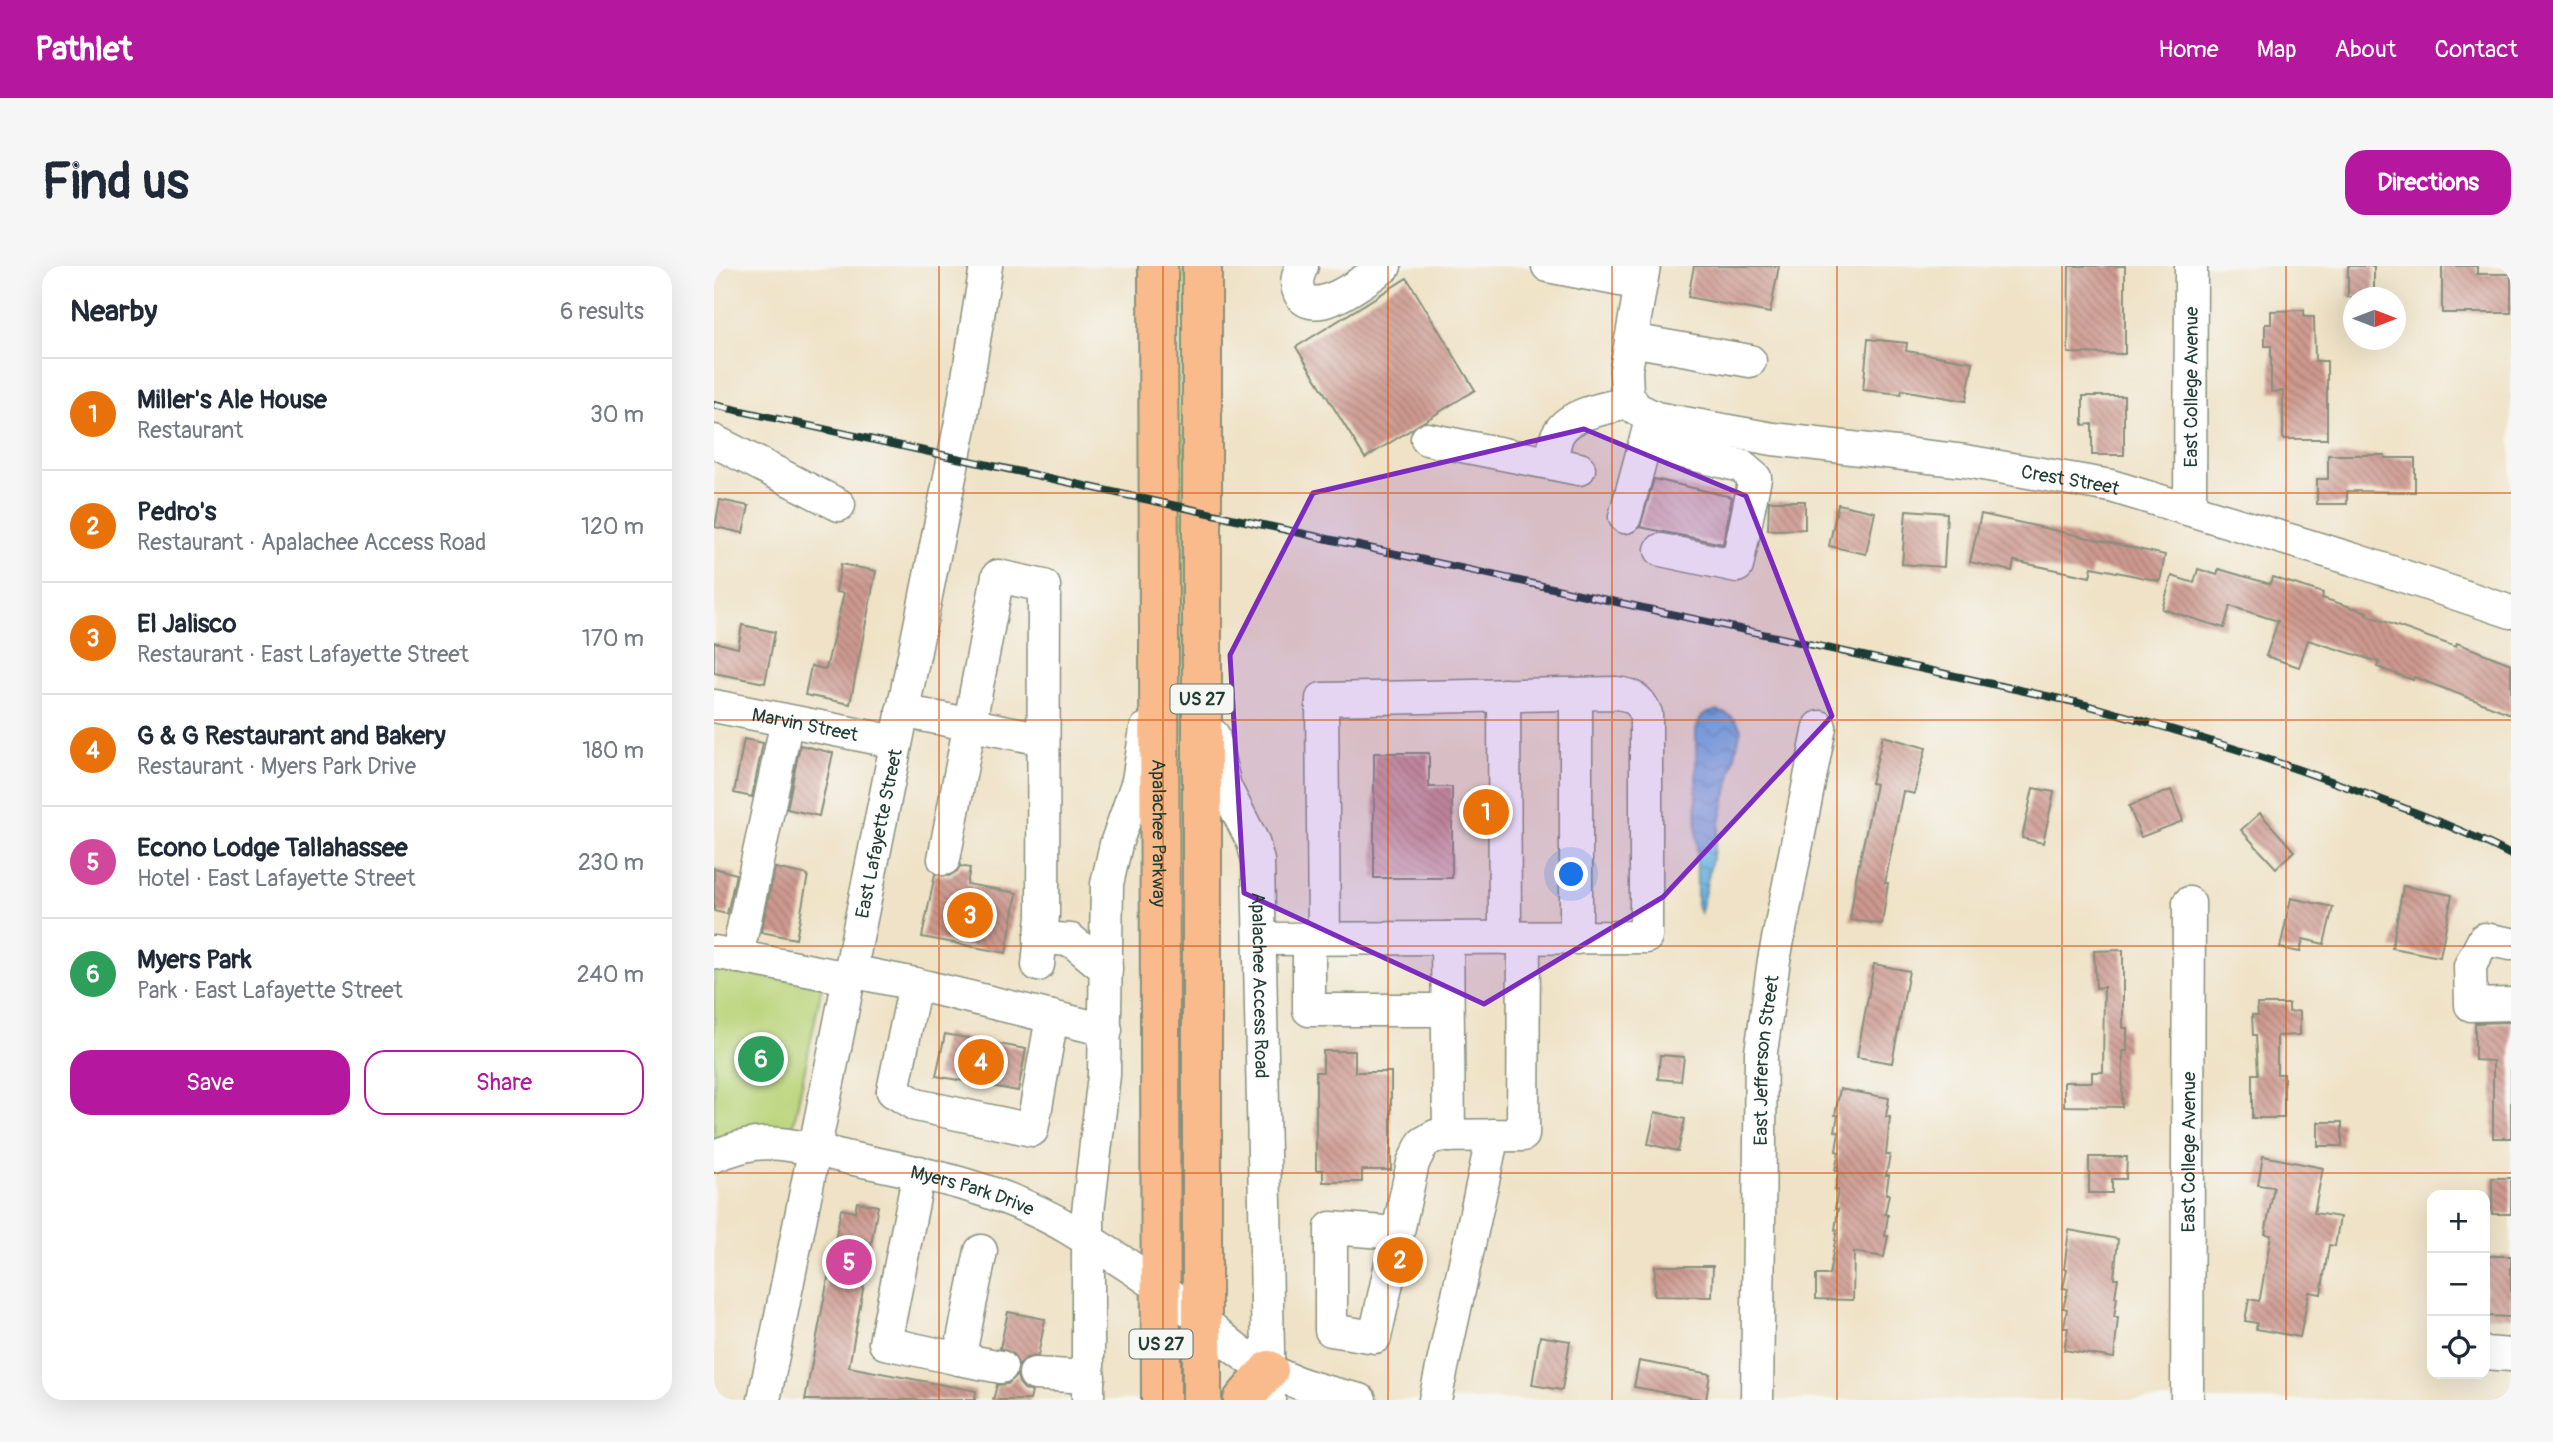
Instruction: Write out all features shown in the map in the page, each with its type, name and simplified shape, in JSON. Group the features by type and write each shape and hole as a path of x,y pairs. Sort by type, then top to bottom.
{"main road":[{"path":"1145,266 1158,416"},
{"name":"Apalachee Parkway","path":"1158,266 1161,1400"},
{"name":"US 27","path":"1202,266 1202,1400"},
{"path":"1243,1400 1269,1385"}],"street":[{"name":"East Lafayette Street","path":"764,1400 962,417 986,266"},
{"path":"1302,266 1297,275 1298,291 1305,300 1316,303 1330,302 1385,266"},
{"name":"East College Avenue","path":"2190,509 2191,266"},
{"path":"1566,268 1642,275 1626,370 1639,413 1625,517"},
{"path":"1631,340 1749,361"},
{"path":"1427,439 1565,466 1558,435 1566,424 1580,416 1639,413 1741,466 1755,478 1737,566 1661,550"},
{"name":"Crest Street","path":"1639,413 1747,435 1965,461 2111,486 2352,559 2511,612"},
{"path":"1741,466 1747,435"},
{"path":"714,441 839,505"},
{"path":"944,859 998,576 1044,586 1043,916 1050,948"},
{"name":"Apalachee Access Road","path":"1202,578 1214,744 1229,798 1256,851 1261,939 1269,1385"},
{"path":"1035,1374 1088,1388 1089,1199 1101,1112 1106,1030 1106,912 1109,870 1131,806 1143,750 1158,581"},
{"path":"1261,939 1316,939 1447,939 1646,937 1646,714 1641,703 1632,695 1616,693 1322,699 1316,939 1309,1010 1447,1010"},
{"path":"1576,694 1576,938"},
{"path":"1397,1233 1413,1163 1423,1143 1435,1136 1523,1135 1504,695"},
{"name":"Marvin Street","path":"714,706 896,743"},
{"path":"902,711 1043,739"},
{"name":"East Jefferson Street","path":"1758,1400 1761,1052 1774,960 1820,727"},
{"path":"783,739 726,954 915,984 1106,1030"},
{"name":"East College Avenue","path":"2188,1400 2189,903"},
{"path":"1050,948 1106,912"},
{"path":"1447,939 1448,1136"},
{"path":"2460,985 2484,939 2511,944"},
{"path":"1050,948 1106,969"},
{"path":"915,984 893,1091 916,1105 1034,1119 1052,1017"},
{"path":"2460,985 2511,984"},
{"path":"2460,985 2472,1005 2511,1004"},
{"path":"1435,1400 1493,1135"},
{"name":"Myers Park Drive","path":"714,1156 736,1147 757,1143 813,1151 970,1185 1058,1222 1161,1288 1243,1354 1269,1385 1314,1387 1360,1400"},
{"path":"919,1172 885,1343 1001,1367"},
{"path":"959,1359 981,1251"},
{"path":"2490,1353 2511,1355"}],"highlighted area":[{"path":"1584,429 1746,496 1832,716 1663,897 1484,1004 1244,893 1230,655 1313,493"}],"green space":[{"path":"1172,266 1190,266 1184,1160 1175,1096"},
{"path":"714,968 822,985 791,1137 714,1142"}],"water":[{"path":"1716,711 1732,717 1741,729 1700,913 1697,905 1696,731 1702,716"}],"building":[{"path":"1694,266 1779,266 1770,313 1688,297"},
{"path":"2069,266 2125,266 2125,354 2068,353"},
{"path":"2348,266 2374,266 2374,287 2348,287"},
{"path":"2442,266 2477,266 2477,274 2511,274 2511,313 2442,313"},
{"path":"1407,278 1475,390 1365,458 1296,347"},
{"path":"2304,310 2304,317 2314,317 2315,361 2327,361 2327,439 2283,439 2283,391 2271,392 2271,346 2265,346 2265,324 2271,324 2271,311"},
{"path":"1868,339 1907,343 1906,351 1973,362 1966,401 1902,390 1901,394 1863,390"},
{"path":"2083,396 2124,396 2124,455 2092,455 2092,424 2083,425"},
{"path":"2328,455 2415,458 2415,492 2347,491 2347,504 2317,504 2317,479 2328,479"},
{"path":"1654,479 1732,497 1723,544 1640,527"},
{"path":"720,500 749,506 743,533 715,527"},
{"path":"1769,501 1805,501 1805,529 1768,530"},
{"path":"1838,504 1875,512 1866,554 1829,546"},
{"path":"1906,510 1947,513 1944,567 1902,564"},
{"path":"1981,514 2165,555 2160,581 2092,567 2090,577 2014,561 2012,571 1970,562"},
{"path":"841,564 876,571 850,704 805,695 811,666 826,669 844,593 836,592"},
{"path":"2198,569 2217,575 2219,569 2270,584 2272,577 2323,593 2322,598 2367,612 2366,615 2456,647 2457,643 2511,664 2511,714 2414,677 2413,680 2377,667 2379,662 2308,640 2299,667 2266,656 2278,621 2230,606 2224,628 2162,609 2172,576 2194,583"},
{"path":"742,625 775,632 765,683 714,673 714,642 738,648"},
{"path":"1883,736 1926,748 1914,794 1903,791 1885,883 1888,883 1882,924 1850,920 1876,784 1871,783"},
{"path":"744,739 763,743 752,797 734,793"},
{"path":"800,745 833,753 819,816 787,809"},
{"path":"1374,753 1429,753 1429,787 1452,787 1452,878 1374,878"},
{"path":"2033,788 2054,792 2043,843 2022,838"},
{"path":"2171,790 2183,821 2141,837 2129,806"},
{"path":"2260,813 2294,851 2276,868 2241,830"},
{"path":"960,866 970,868 967,884 1017,893 1006,953 922,937 935,874 949,876"},
{"path":"714,868 736,874 727,914 714,911"},
{"path":"775,868 808,875 796,939 761,932"},
{"path":"2403,886 2452,895 2440,957 2392,948"},
{"path":"2291,898 2333,907 2324,944 2303,939 2300,952 2280,948"},
{"path":"2123,950 2123,1028 2127,1028 2127,1051 2123,1051 2122,1107 2064,1106 2064,1082 2092,1082 2092,1072 2103,1072 2104,987 2096,988 2094,951"},
{"path":"1874,964 1909,971 1892,1063 1857,1057"},
{"path":"2257,1004 2289,1004 2289,1012 2300,1011 2300,1035 2277,1036 2277,1074 2284,1074 2284,1118 2252,1118 2252,1074 2258,1074 2252,1015 2258,1015"},
{"path":"2511,1022 2511,1138 2493,1138 2493,1061 2475,1060 2475,1023"},
{"path":"945,1034 1026,1049 1018,1091 936,1076"},
{"path":"1323,1051 1355,1051 1355,1072 1391,1072 1391,1170 1362,1170 1362,1182 1323,1182 1323,1170 1316,1170 1316,1072 1323,1072"},
{"path":"1660,1055 1684,1057 1681,1081 1658,1079"},
{"path":"1840,1089 1889,1098 1886,1155 1890,1155 1886,1194 1889,1194 1885,1214 1888,1215 1885,1236 1888,1236 1884,1257 1854,1252 1853,1300 1816,1299 1816,1275 1829,1275 1837,1230 1838,1209 1835,1209 1838,1190 1835,1190 1839,1171 1835,1171 1839,1132 1835,1131 1838,1115 1835,1115"},
{"path":"1655,1112 1685,1119 1678,1151 1648,1144"},
{"path":"2318,1122 2342,1122 2342,1146 2318,1146"},
{"path":"2263,1156 2323,1168 2314,1213 2340,1217 2335,1246 2329,1245 2321,1294 2309,1292 2300,1337 2256,1329 2257,1323 2245,1321 2249,1299 2259,1301 2260,1298 2271,1235 2265,1234 2274,1187 2258,1185"},
{"path":"2089,1157 2127,1157 2126,1179 2112,1179 2112,1193 2089,1193"},
{"path":"2492,1178 2511,1178 2511,1214 2492,1214"},
{"path":"857,1202 878,1206 849,1367 976,1391 975,1400 805,1400 841,1209 855,1212"},
{"path":"2069,1230 2118,1239 2114,1278 2118,1278 2114,1317 2118,1317 2114,1358 2064,1350 2068,1328 2064,1328 2067,1309 2063,1308 2068,1289 2063,1288 2067,1270 2064,1269"},
{"path":"2490,1256 2511,1256 2511,1317 2490,1316"},
{"path":"1655,1266 1713,1266 1712,1297 1654,1296"},
{"path":"1008,1312 1045,1319 1038,1356 1026,1358 1019,1366 1013,1354 1000,1348"},
{"path":"1540,1336 1570,1341 1562,1390 1532,1385"},
{"path":"1639,1361 1710,1374 1706,1400 1634,1387"},
{"path":"1017,1375 1024,1389 1032,1392 1030,1400 993,1400 997,1385 1008,1384"}],"railway":[{"path":"714,405 2079,703 2301,771 2444,824 2511,855"}],"place":[{"name":"Miller's Ale House","path":"1486,812"},
{"name":"El Jalisco","path":"970,915"},
{"name":"Myers Park","path":"761,1059"},
{"name":"G & G Restaurant and Bakery","path":"981,1062"},
{"name":"Pedro's","path":"1400,1260"},
{"name":"Econo Lodge Tallahassee","path":"849,1262"}]}
